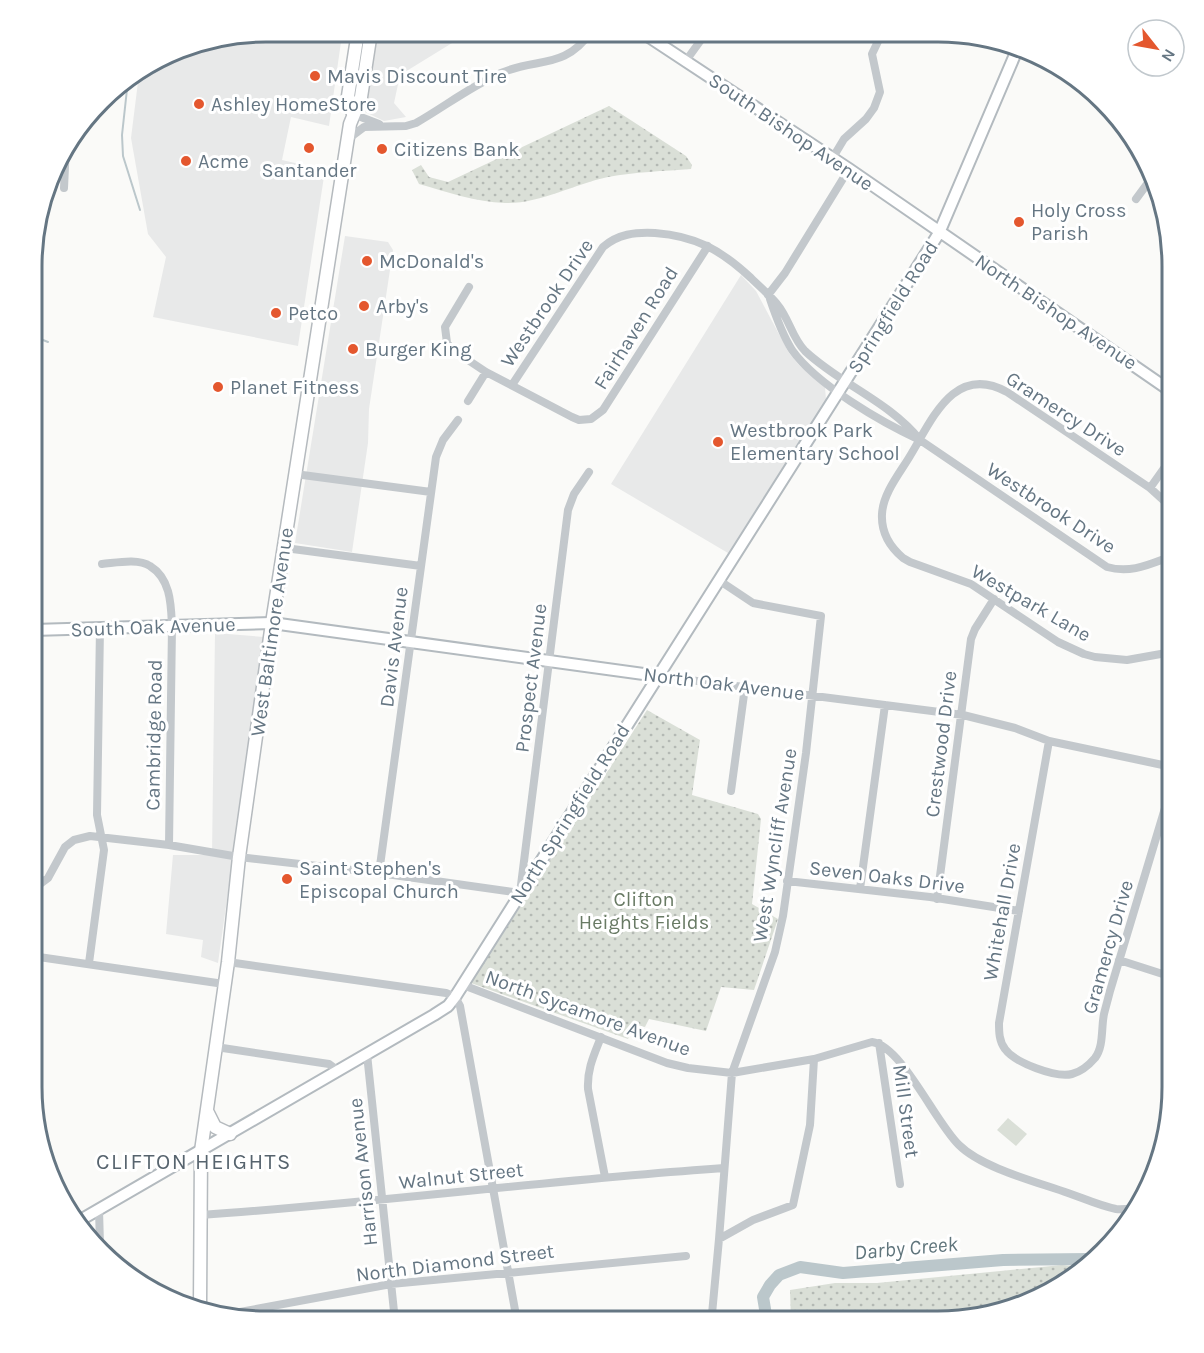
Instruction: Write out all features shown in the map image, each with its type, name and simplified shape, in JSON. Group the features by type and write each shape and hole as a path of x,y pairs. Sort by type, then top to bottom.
{"main road":[{"path":"352,114 348,96 356,42"},
{"path":"352,114 361,97 369,42"},
{"name":"South Bishop Avenue","path":"656,42 849,169 939,233"},
{"name":"Springfield Road","path":"847,382 939,233 1015,56"},
{"name":"West Baltimore Avenue","path":"200,1301 201,1151 206,1109 228,962 239,857 272,623 352,114"},
{"name":"North Bishop Avenue","path":"939,233 1162,385"},
{"name":"North Springfield Road","path":"85,1218 448,1006 847,382"},
{"name":"North Oak Avenue","path":"272,623 658,676"},
{"name":"South Oak Avenue","path":"42,630 272,623"},
{"path":"206,1109 212,1125 230,1134"}],"street":[{"path":"348,139 364,127 406,126 416,123 499,74 521,66 564,57 584,42"},
{"path":"686,62 700,42"},
{"path":"832,159 844,139 866,119 874,108 880,92 872,54 878,42"},
{"path":"352,114 387,126"},
{"path":"64,188 65,167"},
{"path":"768,295 785,273 849,169"},
{"path":"1136,199 1147,185"},
{"name":"Westbrook Drive","path":"512,384 598,252 611,240 625,234 646,232 681,236 708,246 736,264 783,311 801,346 825,368 908,425 920,440"},
{"name":"Fairhaven Road","path":"512,384 565,414 585,420 596,417 603,410 708,246"},
{"path":"469,287 447,320 445,336 447,343 453,350 486,372 512,384"},
{"name":"Westbrook Drive","path":"768,295 781,329 793,350 810,370 839,393 898,430 920,440 1107,567 1130,570 1162,560"},
{"path":"468,401 486,372"},
{"name":"Gramercy Drive","path":"920,440 947,398 967,386 989,385 1007,392 1150,488 1162,499"},
{"name":"Davis Avenue","path":"379,873 436,457 443,440 458,420"},
{"name":"Westpark Lane","path":"920,440 884,502 882,521 886,538 896,552 910,562 970,584 1058,642 1084,654 1127,660 1162,654"},
{"path":"1150,488 1162,471"},
{"name":"Prospect Avenue","path":"520,893 568,510 574,494 589,472"},
{"path":"295,474 431,492"},
{"path":"285,548 421,566"},
{"name":"Cambridge Road","path":"102,564 136,562 149,565 162,579 170,593 172,626 169,845"},
{"name":"West Wyncliff Avenue","path":"712,1311 732,1073 776,952 813,696 821,616 753,603 720,580"},
{"name":"Crestwood Drive","path":"938,899 972,639 975,629 994,599"},
{"path":"89,963 104,850 97,815 100,628"},
{"name":"North Oak Avenue","path":"658,676 963,715 1015,728 1049,741 1162,765"},
{"path":"731,791 745,687"},
{"path":"860,889 885,705"},
{"name":"Whitehall Drive","path":"1039,1068 1010,1055 1004,1048 999,1034 999,1023 1049,741"},
{"name":"Gramercy Drive","path":"1039,1068 1057,1075 1072,1074 1085,1067 1096,1057 1101,1040 1104,1014 1162,818"},
{"path":"42,882 48,878 65,847 79,838 101,837 520,893"},
{"name":"Seven Oaks Drive","path":"787,881 1019,911"},
{"path":"42,957 224,984"},
{"path":"1119,960 1162,974"},
{"path":"228,962 446,993 455,997 460,1006 515,1311"},
{"name":"North Sycamore Avenue","path":"463,985 667,1063 688,1068 732,1073 814,1059 872,1042 879,1043"},
{"path":"601,1037 587,1076 605,1177"},
{"path":"879,1043 889,1050 940,1121 958,1144 969,1153 1006,1171 1107,1206 1125,1209"},
{"name":"Mill Street","path":"879,1043 900,1184"},
{"path":"216,1047 329,1064 337,1070"},
{"name":"Harrison Avenue","path":"367,1054 393,1311"},
{"path":"719,1239 753,1220 793,1205 810,1125 814,1059"},
{"name":"Walnut Street","path":"201,1215 724,1168"},
{"path":"99,1210 100,1237"},
{"name":"North Diamond Street","path":"248,1311 392,1284 686,1257"}],"shaded area":[{"path":"251,42 341,42 329,126 291,117 282,160 325,170 298,346 153,317 166,257 148,234 131,138 138,83 180,59 222,46"},
{"path":"374,42 454,42 400,75 394,103 406,117 384,121 363,111"},
{"path":"345,236 388,242 393,250 369,409 368,443 352,552 295,543"},
{"name":"Westbrook Park Elementary School","path":"741,275 756,291 789,353 799,365 825,387 826,400 728,553 611,484"},
{"path":"215,633 264,637 218,963 201,957 203,940 166,934 173,855 212,855"}],"green space":[{"path":"609,106 686,156 692,165 691,169 608,177 544,197 505,203 472,199 419,184 412,170 421,165 429,177 448,182"},
{"name":"Clifton Heights Fields","path":"647,710 700,740 692,795 758,814 761,819 752,904 778,919 754,990 721,987 706,1031 649,1019 645,1027 634,1025 628,1039 471,983"},
{"path":"1008,1118 1027,1134 1016,1146 997,1130"},
{"path":"1062,1265 1072,1266 1024,1294 982,1307 953,1311 791,1311 790,1290 835,1283 877,1283"}],"waterway":[{"path":"127,91 122,135 123,156 140,210"},
{"path":"42,340 48,342"},
{"name":"Darby Creek","path":"765,1311 763,1297 770,1285 779,1275 800,1267 843,1273 1003,1260 1081,1259"}],"place":[{"name":"Mavis Discount Tire","path":"315,76"},
{"name":"Ashley HomeStore","path":"199,104"},
{"name":"Santander","path":"309,148"},
{"name":"Citizens Bank","path":"382,149"},
{"name":"Acme","path":"186,161"},
{"name":"Holy Cross Parish","path":"1019,222"},
{"name":"McDonald's","path":"367,261"},
{"name":"Arby's","path":"364,306"},
{"name":"Petco","path":"276,313"},
{"name":"Burger King","path":"353,349"},
{"name":"Planet Fitness","path":"218,387"},
{"name":"Westbrook Park Elementary School","path":"718,442"},
{"name":"Saint Stephen's Episcopal Church","path":"287,879"}],"district":[{"name":"CLIFTON HEIGHTS","path":"194,1162"}]}
